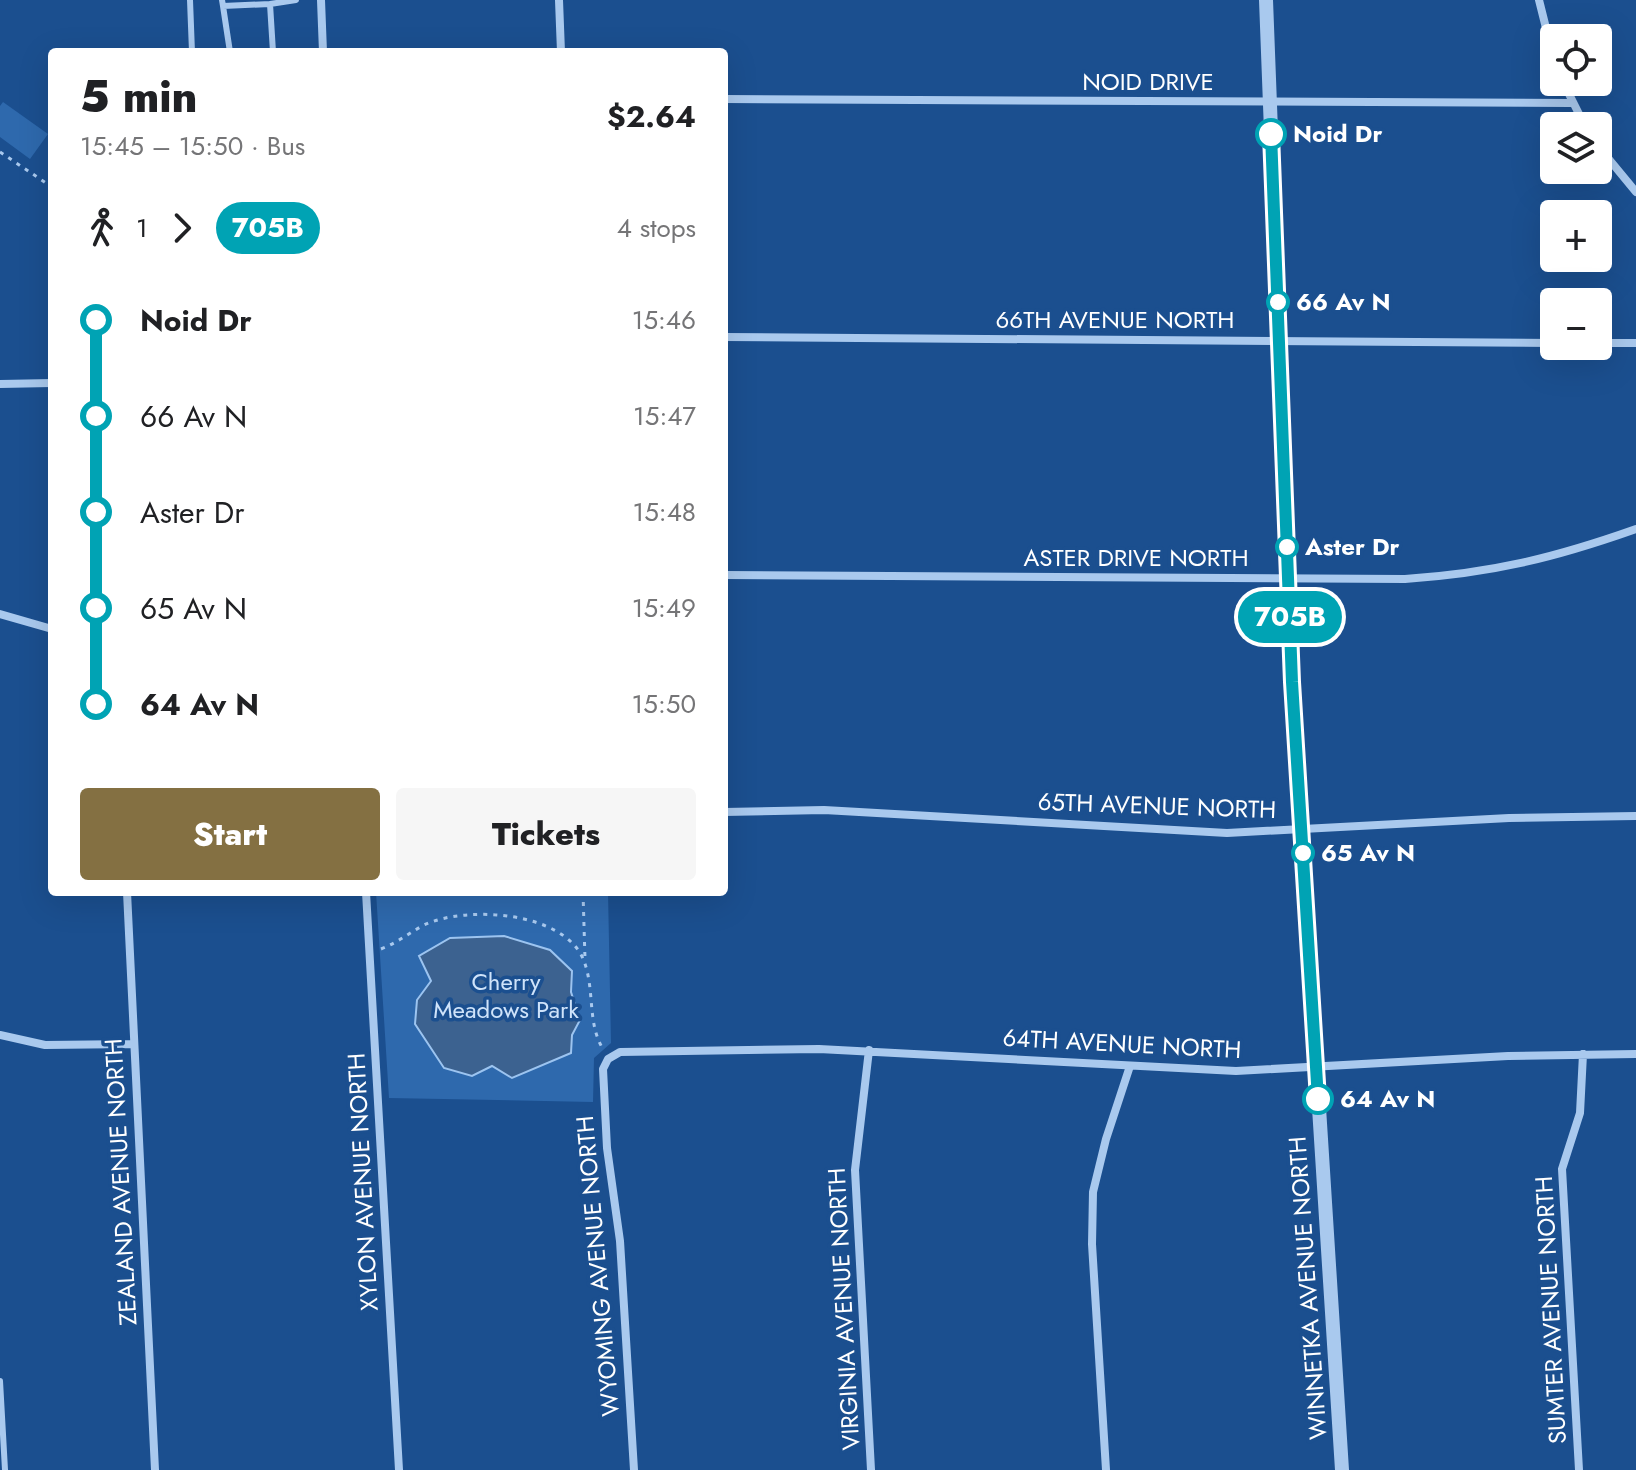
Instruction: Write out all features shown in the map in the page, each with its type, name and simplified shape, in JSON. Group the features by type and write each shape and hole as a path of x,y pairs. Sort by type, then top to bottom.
{"street":[{"path":"321,0 323,48"},
{"path":"559,0 561,48"},
{"name":"WINNETKA AVENUE NORTH","path":"1266,0 1288,579 1342,1470"},
{"path":"1539,0 1545,24"},
{"path":"1568,96 1576,112"},
{"name":"NOID DRIVE","path":"728,99 1571,103"},
{"path":"1612,163 1636,192"},
{"name":"66TH AVENUE NORTH","path":"728,337 1540,343"},
{"path":"1612,343 1636,343"},
{"path":"0,384 48,383"},
{"name":"ASTER DRIVE NORTH","path":"728,575 1405,579 1502,569 1559,557 1636,529"},
{"path":"0,614 48,628"},
{"name":"65TH AVENUE NORTH","path":"728,812 898,813 1227,833 1509,818 1636,816"},
{"name":"ZEALAND AVENUE NORTH","path":"127,896 155,1470"},
{"name":"XYLON AVENUE NORTH","path":"366,896 399,1470"},
{"path":"0,1035 45,1045 134,1044"},
{"name":"64TH AVENUE NORTH","path":"608,1059 620,1052 869,1050 1236,1071 1636,1054"},
{"name":"VIRGINIA AVENUE NORTH","path":"869,1050 855,1170 871,1470"},
{"name":"SUMTER AVENUE NORTH","path":"1579,1470 1562,1169 1580,1113 1583,1054"},
{"name":"WYOMING AVENUE NORTH","path":"608,1059 603,1069 607,1148 620,1241 634,1470"},
{"path":"1106,1470 1092,1205 1106,1139 1130,1066"}],"lane":[{"path":"190,0 192,48"},
{"path":"229,48 223,3 296,0"},
{"path":"270,2 273,48"},
{"path":"0,1381 5,1470"}],"path":[{"path":"0,152 48,184"},
{"path":"583,896 585,963 594,1004 593,1033 608,1059"},
{"path":"370,954 403,940 424,925 483,915 512,916 562,933 578,949 585,963"}],"green space":[{"path":"3,102 48,134 30,159 0,137 0,106"},
{"name":"Cherry Meadows Park","path":"376,896 608,896 611,1043 594,1058 593,1102 389,1098"}],"shaded area":[{"path":"504,936 550,950 572,971 571,992 580,1020 572,1035 571,1053 512,1078 492,1066 472,1076 444,1068 415,1024 417,1000 431,981 419,956 450,938"}],"bus line":[{"name":"705B","path":"1271,134 1292,682 1318,1099"}],"place":[{"name":"Noid Dr","path":"1271,134"},
{"name":"66 Av N","path":"1278,302"},
{"name":"Aster Dr","path":"1287,547"},
{"name":"65 Av N","path":"1303,853"},
{"name":"64 Av N","path":"1318,1099"}]}
